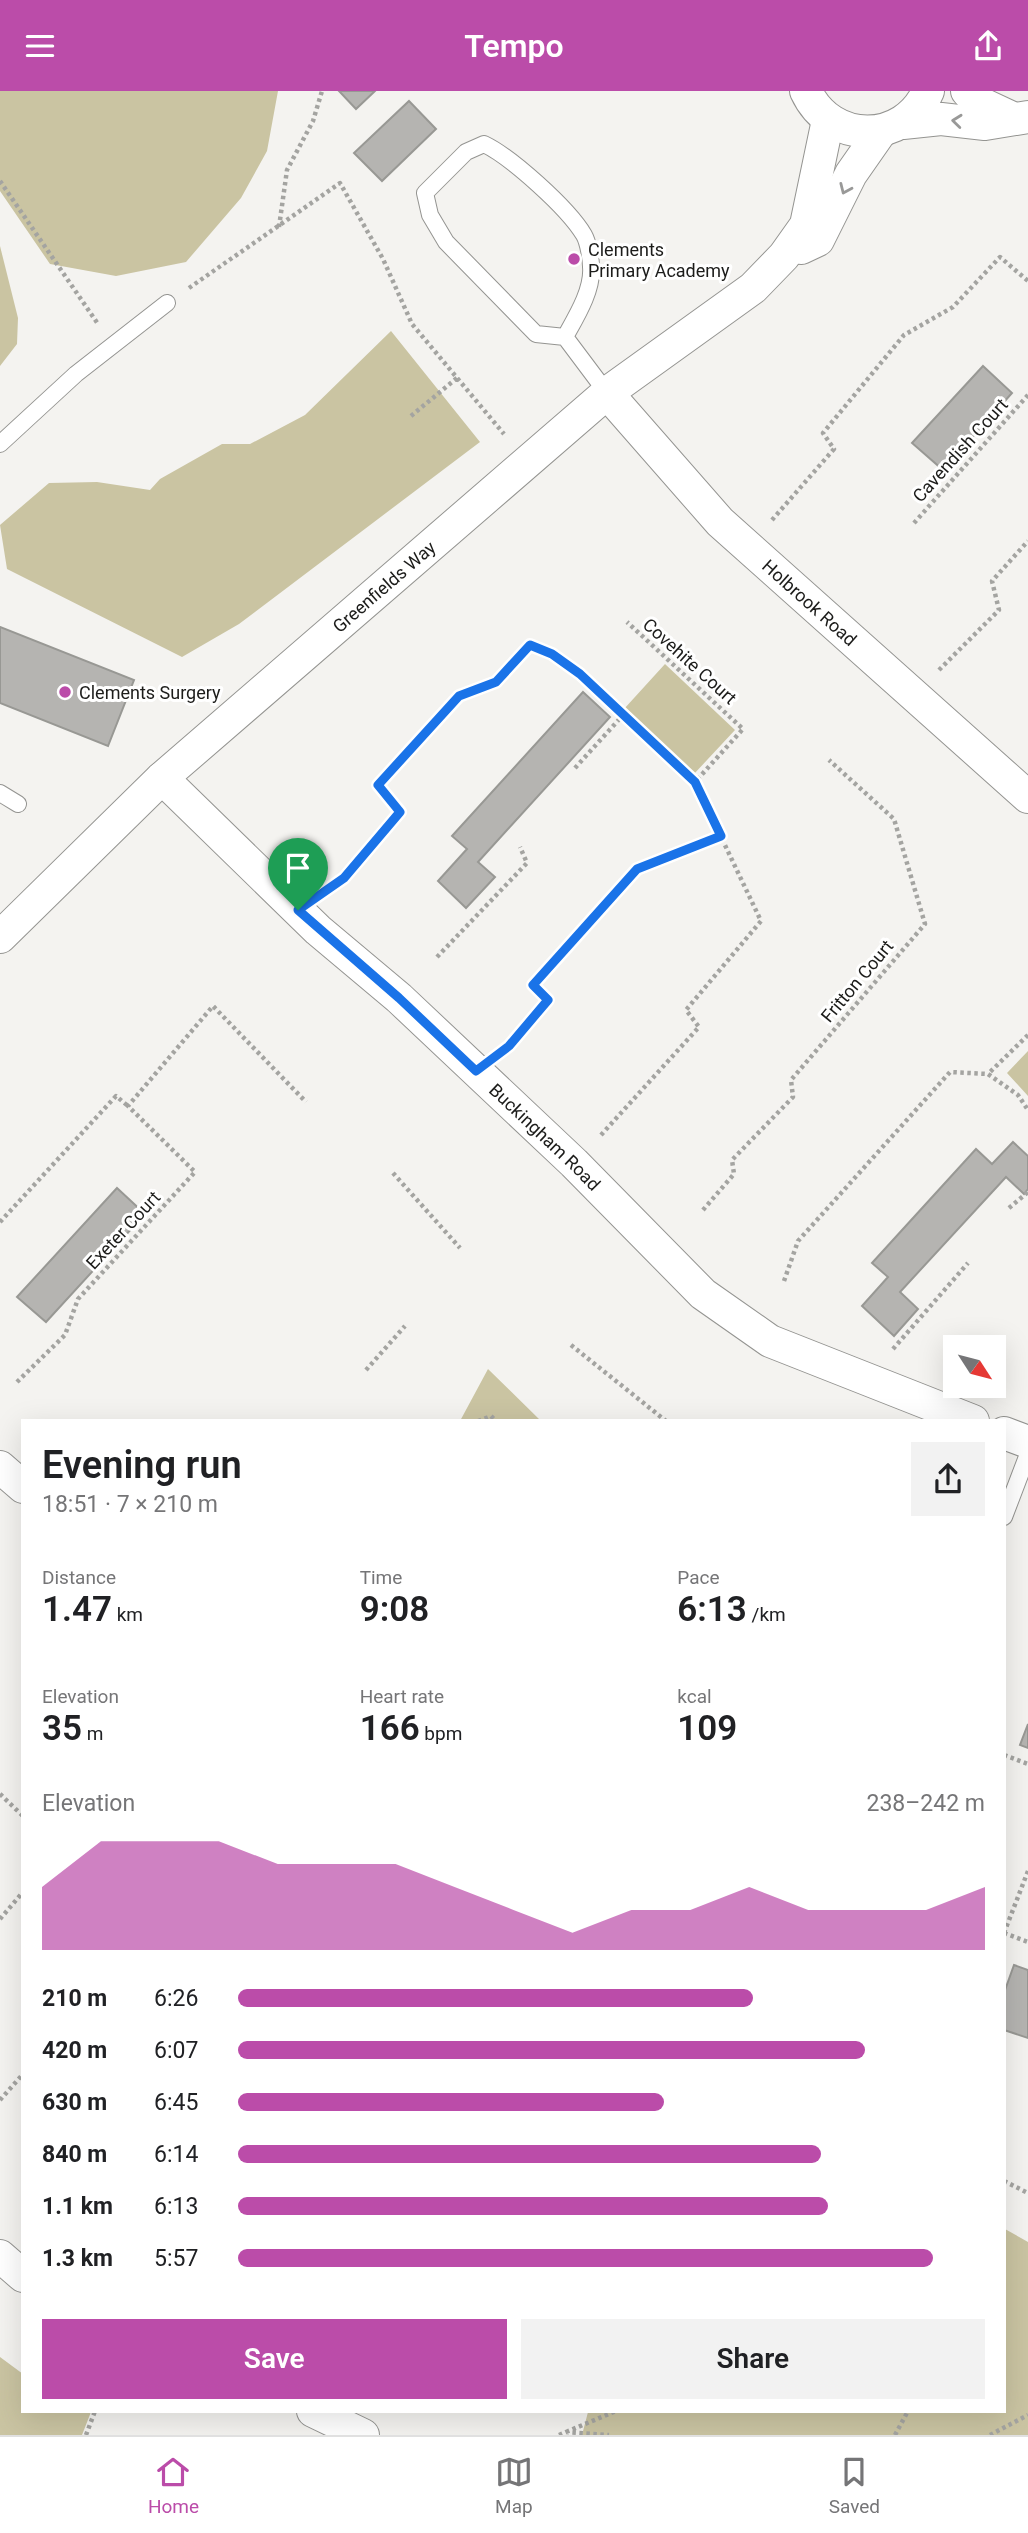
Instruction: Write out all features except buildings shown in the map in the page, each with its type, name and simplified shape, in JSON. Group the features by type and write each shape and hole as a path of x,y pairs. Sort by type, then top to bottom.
{"street":[{"name":"Greenfields Way","path":"784,256 818,240 851,174 892,127 921,107 928,91"},
{"path":"967,91 976,101 1019,117"},
{"name":"Greenfields Way","path":"0,937 162,778 607,393 753,288 784,256 806,225 809,101"},
{"path":"809,101 844,128 867,133 941,119 985,124 1019,117"},
{"name":"Holbrook Road","path":"607,393 720,522 1028,797"},
{"name":"Buckingham Road","path":"162,778 298,910 399,998 574,1163 703,1294 770,1341 969,1419"},
{"path":"1006,1434 1028,1442"},
{"path":"0,1467 21,1485"},
{"path":"0,2256 21,2274"},
{"path":"317,2413 363,2435"}],"lane":[{"path":"565,337 583,302 592,269 585,236 504,154 484,144 466,152 425,193 430,215 446,242 536,334 565,337 607,393"},
{"path":"0,445 76,374 167,303"},
{"path":"0,793 18,804"},
{"path":"1006,1512 1028,1454"}],"path":[{"path":"279,228 287,170 313,121 322,91"},
{"path":"0,180 113,345"},
{"path":"167,303 279,228 340,183 383,259 412,324 527,461"},
{"path":"748,547 834,449 823,433 904,335 953,307 1000,257 1028,281"},
{"path":"411,415 457,378"},
{"name":"Cavendish Court","path":"914,523 1028,395"},
{"path":"914,696 999,610 992,581 1028,541"},
{"name":"Covehite Court","path":"627,622 743,729 695,782"},
{"path":"298,910 344,878 400,812 378,785 459,696 496,682 530,645 552,654 624,714 695,782 761,922 686,1010 699,1027 601,1135"},
{"path":"575,768 624,714"},
{"name":"Fritton Court","path":"703,1210 734,1174 732,1160 793,1097 791,1080 925,924 894,819 829,760"},
{"path":"476,1071 509,1046 548,1000 533,985 637,869 721,836"},
{"path":"437,957 527,863 520,847"},
{"path":"0,1222 116,1096 128,1106 213,1006 306,1102"},
{"path":"988,1074 1028,1035"},
{"path":"785,1281 798,1241 950,1072 988,1074 1017,1095 1028,1109"},
{"name":"Exeter Court","path":"17,1382 65,1335 78,1299 195,1172 128,1106"},
{"path":"393,1173 420,1200 460,1248"},
{"path":"1009,1208 1028,1192"},
{"path":"867,1379 968,1263"},
{"path":"366,1370 405,1326"},
{"path":"571,1345 664,1419"},
{"path":"1006,1756 1028,1763"},
{"path":"0,1794 21,1814"},
{"path":"1006,1928 1028,1871"},
{"path":"0,1919 21,1894"},
{"path":"1006,1934 1028,1942"},
{"path":"0,2100 21,2076"},
{"path":"1006,2182 1028,2193"},
{"path":"86,2435 94,2413"},
{"path":"559,2435 611,2413"},
{"path":"895,2435 907,2413"},
{"path":"990,2435 1028,2415"},
{"path":"566,2432 609,2435"}],"shaded area":[{"path":"0,91 278,91 267,151 241,198 186,262 116,276 50,264 0,191"},
{"path":"0,246 18,318 17,344 0,366"},
{"path":"391,331 480,442 239,624 182,657 7,569 0,525 49,483 97,482 150,490 160,479 222,444 250,444 305,415"},
{"path":"665,664 735,730 694,774 624,709"},
{"path":"1028,1051 1028,1096 1007,1073"},
{"path":"488,1369 539,1419 461,1419"},
{"path":"1006,2230 1028,2242 1028,2435 582,2435 588,2413 1006,2413"},
{"path":"0,2357 21,2373 21,2413 91,2413 82,2435 0,2435"}],"place":[{"name":"Clements Primary Academy","path":"574,259"},
{"name":"Clements Surgery","path":"65,692"}],"route":[{"path":"530,645 552,654 580,674 695,782 721,836 637,869 533,985 548,1000 509,1046 476,1071 399,998 298,910 344,878 400,812 378,785 459,696 496,682 530,645"}]}
